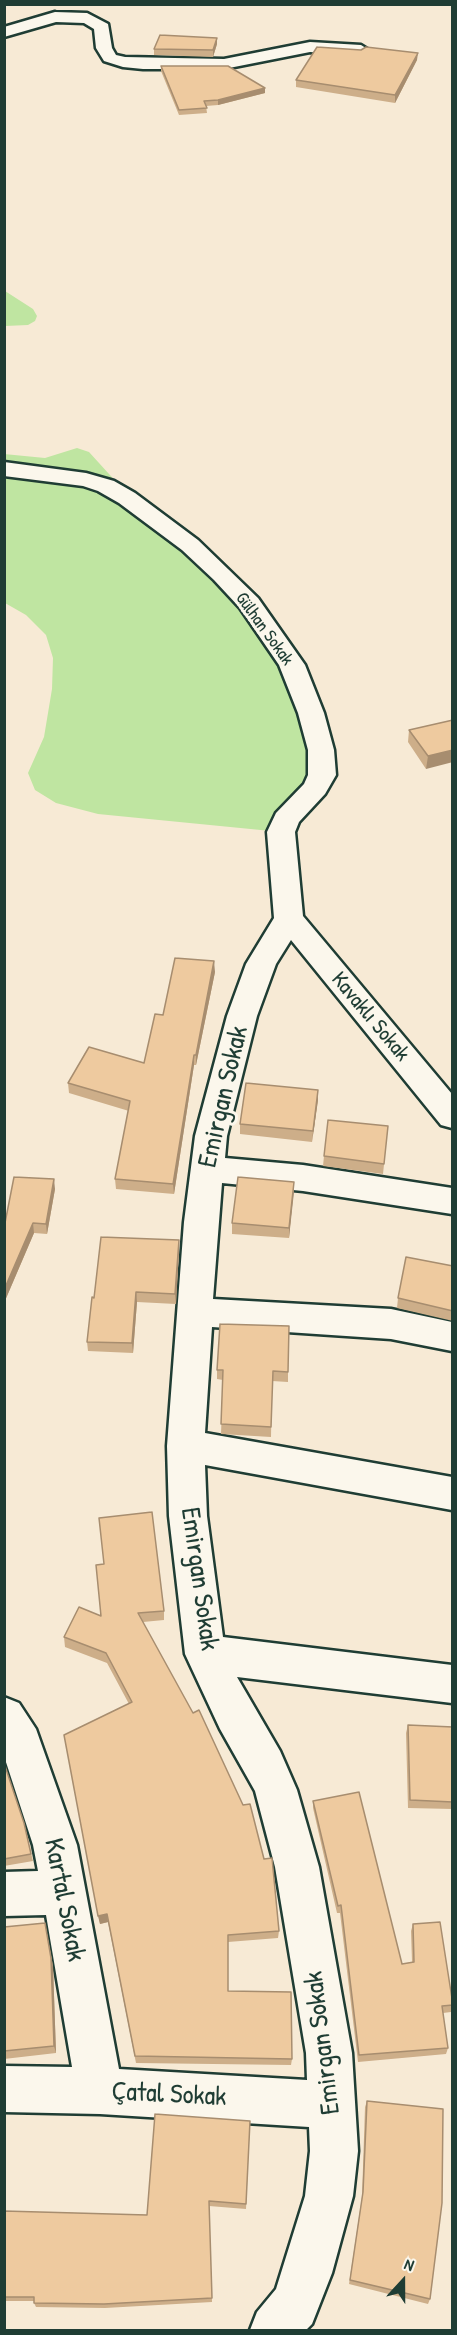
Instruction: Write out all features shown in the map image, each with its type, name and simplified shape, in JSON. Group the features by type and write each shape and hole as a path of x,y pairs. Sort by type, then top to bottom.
{"street":[{"path":"4,32 56,17 87,18 102,27 104,48 110,58 142,64 224,64 310,47 362,50"},
{"name":"Gülhan Sokak","path":"4,469 86,480 106,486 127,498 190,545 223,575 249,603 292,665 311,713 318,741 322,775 315,788 286,819 281,831 289,918"},
{"name":"Kavaklı Sokak","path":"289,918 453,1116"},
{"name":"Emirgan Sokak","path":"275,2331 294,2306 318,2242 329,2196 334,2151 324,2025 299,1879 279,1801 265,1765 235,1715 205,1654 188,1516 186,1446 206,1168 211,1136 242,1016 261,964 289,918"},
{"path":"206,1168 303,1178 453,1202"},
{"path":"195,1312 324,1318 390,1324 453,1336"},
{"path":"186,1446 453,1493"},
{"path":"205,1654 453,1684"},
{"name":"Kartal Sokak","path":"4,1717 21,1743 55,1845 100,2091"},
{"path":"4,1894 65,1893"},
{"name":"Çatal Sokak","path":"4,2089 100,2091 332,2105"}],"green space":[{"path":"5,291 33,309 37,316 35,321 28,325 5,326"},
{"path":"77,448 89,452 119,485 249,603 321,750 281,832 98,814 56,803 35,790 28,773 44,737 52,689 53,658 46,635 26,615 5,603 4,454 45,458"}],"building":[{"path":"160,35 217,38 213,50 154,49"},
{"path":"317,47 361,50 366,47 418,53 395,95 296,80"},
{"path":"161,66 228,66 265,88 218,100 204,101 207,108 179,110"},
{"path":"453,720 453,750 428,756 409,730"},
{"path":"175,958 214,961 196,1055 194,1055 173,1184 115,1179 130,1101 68,1083 89,1047 144,1063 155,1014 163,1015"},
{"path":"246,1083 318,1090 313,1131 240,1124"},
{"path":"328,1120 388,1126 384,1164 324,1156"},
{"path":"14,1177 54,1179 46,1224 33,1223 4,1290 4,1228"},
{"path":"238,1177 294,1182 289,1228 232,1223"},
{"path":"101,1237 179,1240 175,1294 136,1292 132,1343 87,1342"},
{"path":"406,1257 453,1266 453,1311 398,1298"},
{"path":"220,1324 289,1326 288,1372 273,1371 271,1427 221,1424 223,1370 217,1370"},
{"path":"152,1512 164,1611 138,1613 193,1713 199,1710 243,1805 250,1804 264,1859 272,1858 279,1931 228,1935 228,1991 291,1992 292,2059 135,2056 107,1914 98,1916 64,1735 132,1702 106,1653 64,1637 79,1607 101,1616 96,1565 104,1564 99,1518"},
{"path":"408,1725 453,1727 453,1802 410,1800"},
{"path":"4,1763 24,1823 31,1854 4,1859"},
{"path":"359,1792 402,1964 414,1962 413,1924 440,1922 453,2005 442,2006 448,2048 359,2055 341,1905 338,1906 313,1801"},
{"path":"45,1923 51,1958 54,2046 4,2051 4,1927"},
{"path":"367,2101 443,2109 442,2203 430,2299 350,2280 363,2192"},
{"path":"155,2114 250,2121 246,2204 209,2201 212,2298 104,2304 34,2303 34,2297 4,2297 4,2211 147,2215"}]}
